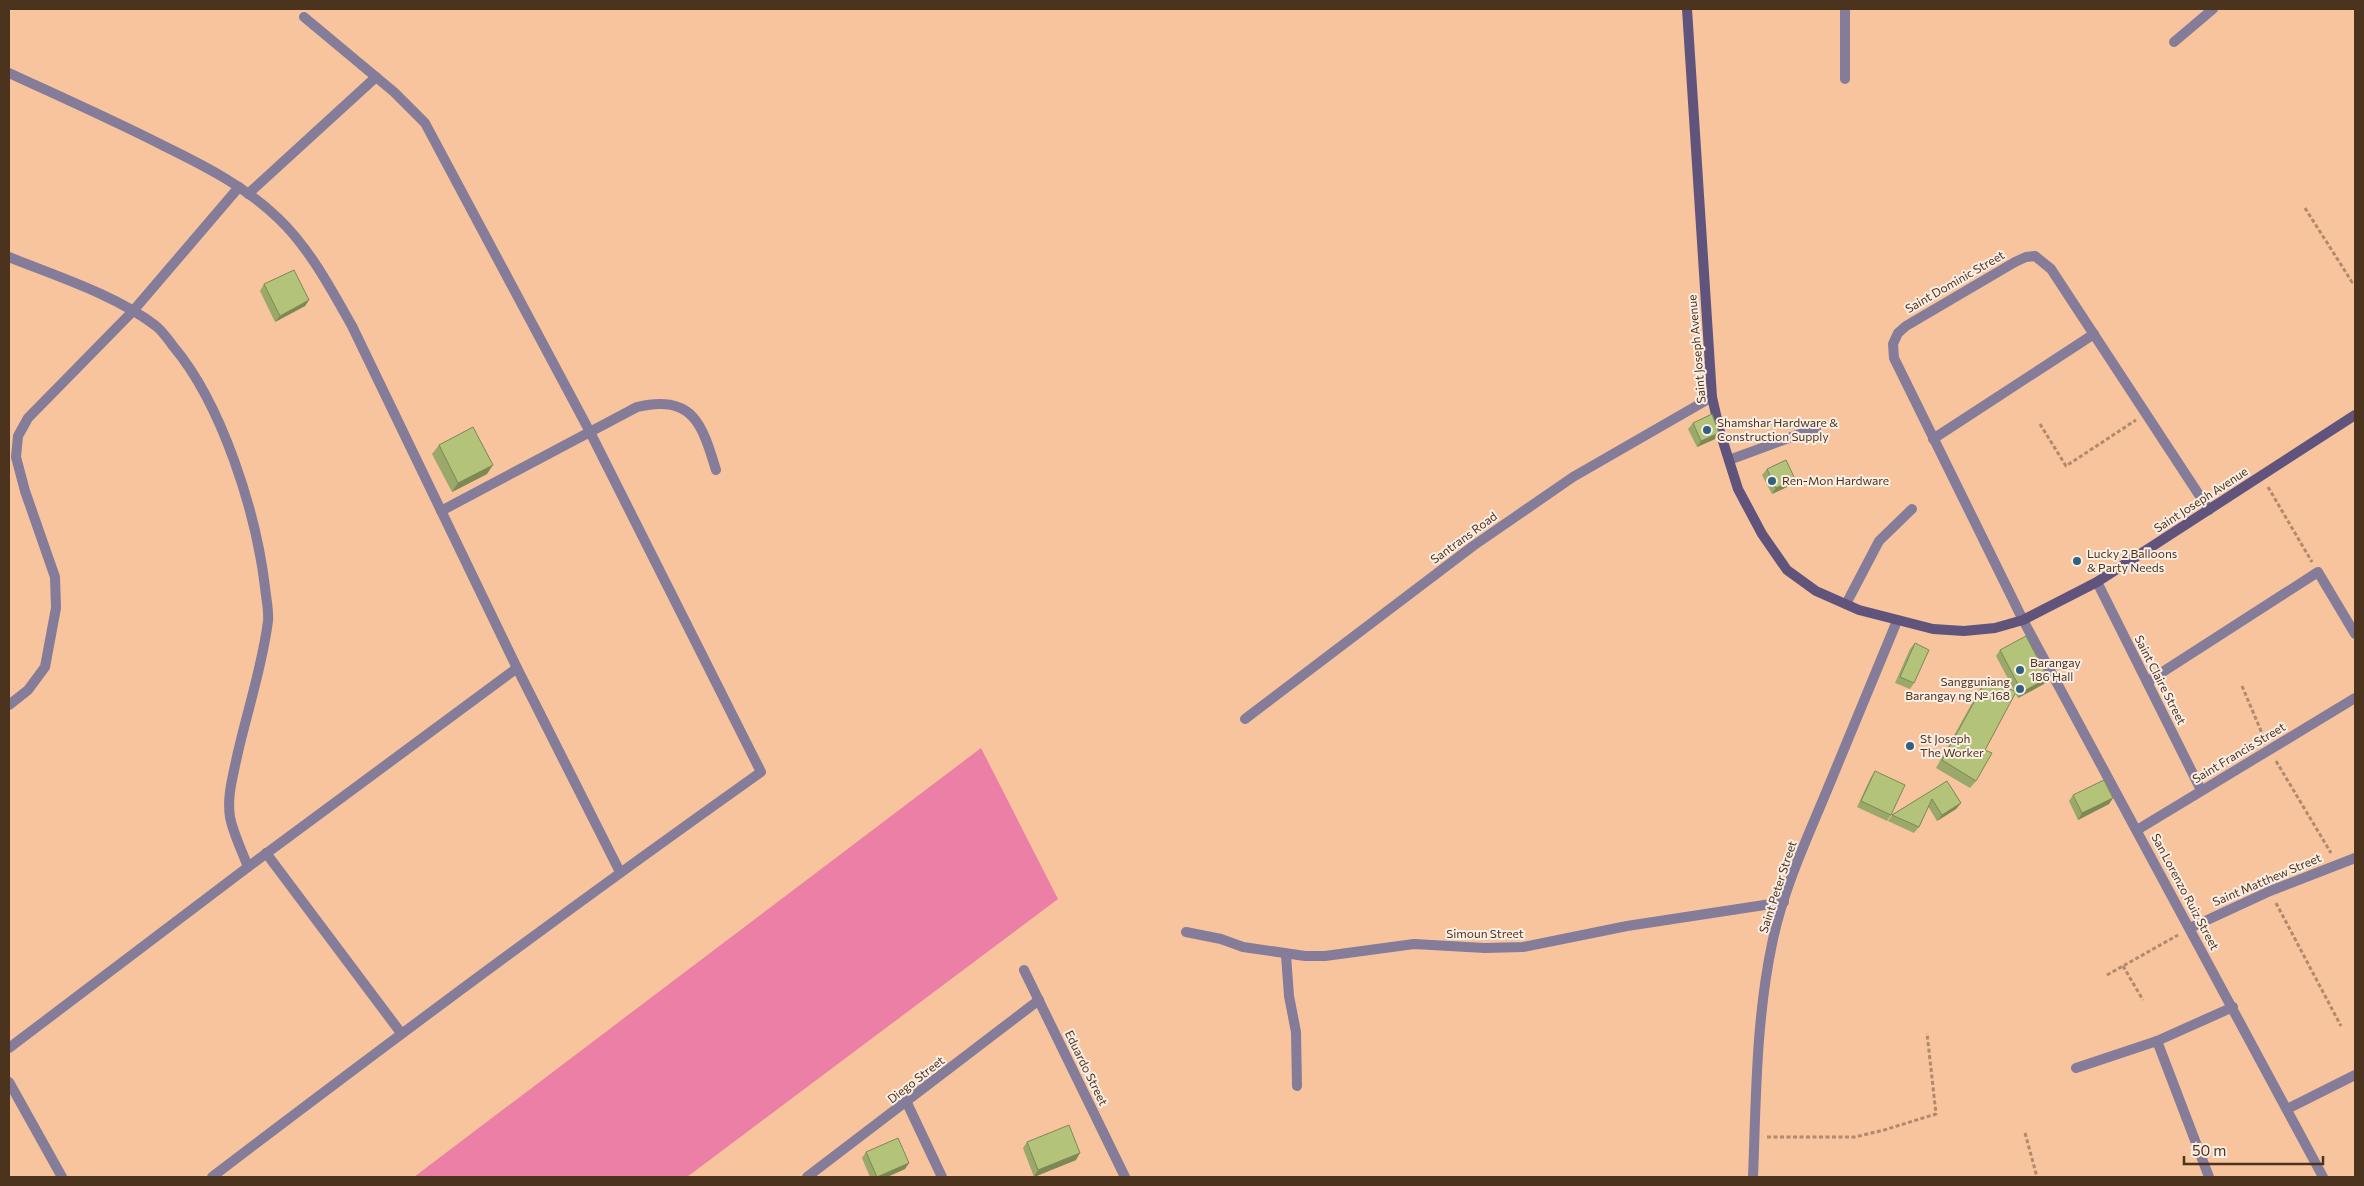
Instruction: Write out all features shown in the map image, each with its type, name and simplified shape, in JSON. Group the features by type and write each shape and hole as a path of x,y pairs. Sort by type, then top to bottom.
{"main road":[{"name":"Saint Joseph Avenue","path":"1687,9 1712,397 1738,489 1758,527 1787,570 1816,591 1846,604 1897,621 1933,629 1964,631 1995,628 2023,620 2097,582 2355,415"}],"street":[{"path":"1845,9 1845,79"},
{"path":"2174,42 2213,9"},
{"path":"212,1177 402,1033 620,872 761,772 590,432 425,123 412,108 304,17"},
{"path":"9,73 120,124 216,172 248,194 279,219 299,242 330,286 352,326 517,668 620,872"},
{"path":"248,194 376,77"},
{"path":"9,705 28,690 45,667 56,608 56,578 25,491 16,457 18,436 28,418 133,311 238,187"},
{"name":"Saint Dominic Street","path":"2023,620 1894,358 1893,344 1898,333 1906,326 2015,262 2026,257 2035,256 2051,268 2209,510"},
{"path":"9,258 106,297 133,311 157,327 181,356 204,392 230,451 252,520 261,559 269,618 262,663 240,741 229,796 230,818 248,867"},
{"path":"1933,440 2094,334"},
{"name":"Santrans Road","path":"1245,719 1472,546 1573,477 1712,397"},
{"path":"441,511 637,407 656,402 675,405 686,411 701,427 716,470"},
{"path":"1729,460 1816,428"},
{"path":"1846,604 1879,541 1912,508"},
{"path":"2147,682 2318,572 2355,634"},
{"name":"Saint Claire Street","path":"2097,582 2201,790"},
{"name":"San Lorenzo Ruiz Street","path":"2023,620 2323,1177"},
{"name":"Saint Peter Street","path":"1753,1177 1763,998 1772,944 1784,902 1810,831 1897,621"},
{"path":"9,1048 266,853 517,668"},
{"name":"Saint Francis Street","path":"2137,830 2355,698"},
{"path":"266,853 402,1033"},
{"name":"Saint Matthew Street","path":"2190,928 2270,891 2355,859"},
{"name":"Simoun Street","path":"1186,932 1221,939 1243,947 1286,955 1325,956 1414,944 1485,948 1523,947 1627,926 1784,902"},
{"path":"1286,955 1289,996 1296,1032 1297,1086"},
{"name":"Eduardo Street","path":"1024,970 1125,1177"},
{"name":"Diego Street","path":"807,1177 907,1103 1039,1000"},
{"path":"2076,1068 2157,1042 2233,1007"},
{"path":"2157,1042 2208,1177"},
{"path":"2287,1109 2355,1076"},
{"path":"9,1082 62,1177"},
{"path":"907,1103 942,1177"}],"path":[{"path":"2305,208 2352,282 2355,280"},
{"path":"2040,424 2066,466 2146,414"},
{"path":"2262,476 2318,572"},
{"path":"2242,686 2269,749 2338,865"},
{"path":"2270,891 2341,1026"},
{"path":"2107,975 2190,928"},
{"path":"2123,966 2143,1000"},
{"path":"1754,1137 1854,1136 1884,1130 1936,1114 1927,1033"},
{"path":"2025,1133 2037,1177"}],"shaded area":[{"path":"981,748 1058,899 687,1177 414,1177"}],"building":[{"path":"294,270 309,300 280,316 264,284"},
{"path":"1712,414 1719,433 1701,441 1693,423"},
{"path":"473,427 493,465 458,483 439,445"},
{"path":"1786,460 1795,479 1776,488 1767,469"},
{"name":"Barangay 186 Hall","path":"2026,636 2048,678 2022,692 2000,650"},
{"path":"1915,643 1929,650 1914,683 1900,677"},
{"path":"1988,677 2016,692 1985,750 1992,753 1976,781 1942,760"},
{"path":"1875,771 1905,785 1891,815 1861,801"},
{"path":"2104,780 2113,798 2082,813 2073,795"},
{"path":"1947,781 1961,803 1942,815 1932,799 1919,827 1892,815"},
{"path":"1069,1125 1080,1153 1038,1170 1027,1142"},
{"path":"898,1138 909,1163 877,1177 866,1152"}],"place":[{"name":"Shamshar Hardware & Construction Supply","path":"1707,430"},
{"name":"Ren-Mon Hardware","path":"1772,481"},
{"name":"Lucky 2 Balloons & Party Needs","path":"2077,561"},
{"name":"Barangay 186 Hall","path":"2020,670"},
{"name":"Sangguniang Barangay ng № 168","path":"2020,689"},
{"name":"St Joseph The Worker","path":"1910,746"}]}
